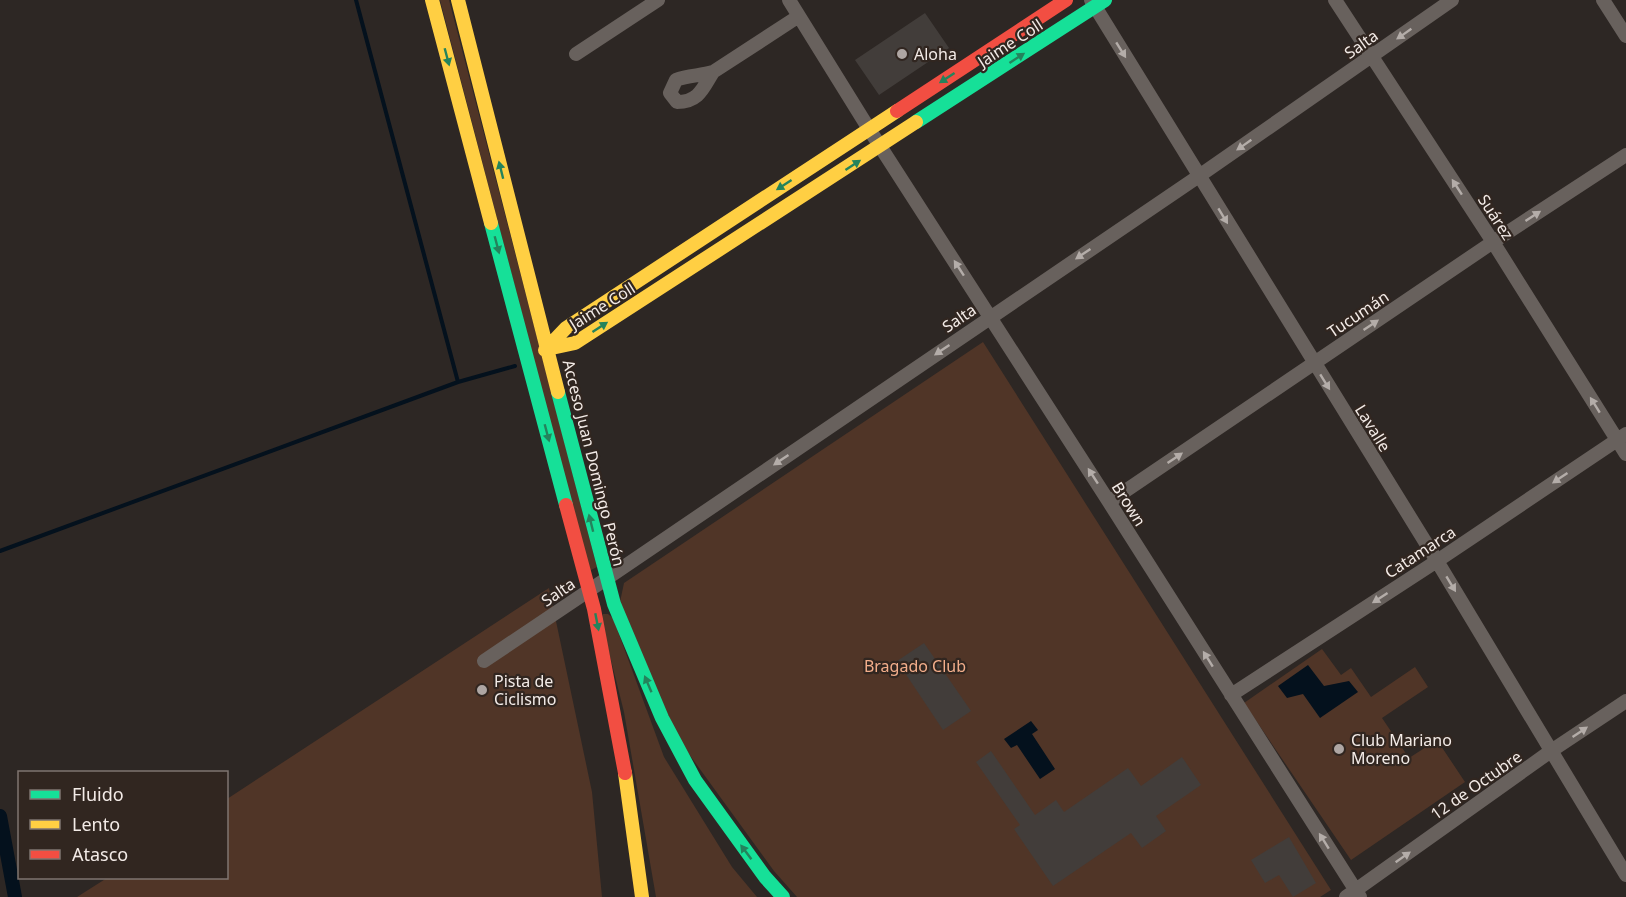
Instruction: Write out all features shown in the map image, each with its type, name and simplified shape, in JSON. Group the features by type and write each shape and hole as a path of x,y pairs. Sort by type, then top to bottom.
{"main road":[{"path":"432,0 594,609 624,767 642,897"},
{"name":"Acceso Juan Domingo Perón","path":"458,0 606,579 618,614 662,718 695,780 765,877 783,897"},
{"name":"Jaime Coll","path":"547,349 566,328 1066,0"},
{"name":"Jaime Coll","path":"547,349 575,343 880,147 1097,2"},
{"path":"528,361 547,349"}],"street":[{"path":"576,54 658,0"},
{"name":"Brown","path":"789,0 880,147 1231,695 1354,895"},
{"name":"Suárez","path":"1335,0 1622,437 1626,454"},
{"name":"Salta","path":"484,661 1199,176 1452,0"},
{"path":"1603,0 1626,36"},
{"name":"Lavalle","path":"1097,2 1199,176 1437,561 1626,874"},
{"path":"713,72 799,16"},
{"name":"Tucumán","path":"1109,502 1493,242 1626,155"},
{"name":"Catamarca","path":"1231,695 1622,437"},
{"name":"12 de Octubre","path":"1354,895 1551,751 1626,701"}],"green space":[{"path":"440,0 449,0 597,567 589,571"},
{"name":"Bragado Club","path":"983,342 1331,890 1320,897 797,897 774,871 678,739 620,602 624,583"},
{"name":"Pista de Ciclismo","path":"549,588 592,792 602,897 77,897 105,879 228,879 228,798"},
{"path":"603,614 608,614 613,618 664,757 732,867 757,897 656,897 624,712 601,620"},
{"name":"Club Mariano Moreno","path":"1322,649 1341,675 1351,668 1371,697 1415,667 1428,687 1382,718 1409,758 1437,740 1465,782 1351,860 1244,703"}],"water":[{"path":"1308,665 1324,686 1349,681 1358,692 1320,718 1303,694 1287,698 1278,686"},
{"path":"1031,721 1038,730 1032,734 1055,769 1040,779 1017,745 1011,748 1004,739"}],"building":[{"name":"Aloha","path":"925,13 949,48 879,95 855,60"},
{"path":"924,643 971,711 943,730 897,661"},
{"path":"991,751 1035,815 1056,800 1064,812 1128,768 1141,786 1182,757 1201,785 1156,816 1166,831 1142,848 1131,833 1053,886 1014,829 1020,825 976,762"},
{"path":"1289,837 1316,883 1293,897 1279,875 1265,883 1251,860"}],"waterway":[{"path":"356,0 458,382"},
{"path":"0,551 458,382 515,366"},
{"path":"0,816 15,897"}],"traffic: fast":[{"path":"916,122 1105,0"},
{"path":"491,223 566,505"},
{"path":"558,392 614,604 662,718 695,780 765,877 783,897"}],"traffic: slow":[{"path":"432,0 491,223"},
{"path":"458,0 558,392"},
{"path":"545,350 566,328 897,111"},
{"path":"547,349 575,343 916,122"},
{"path":"625,773 642,897"}],"traffic: jam":[{"path":"897,111 1066,0"},
{"path":"566,505 594,609 625,773"}],"place":[{"name":"Aloha","path":"902,54"},
{"name":"Pista de Ciclismo","path":"482,690"},
{"name":"Club Mariano Moreno","path":"1339,749"}]}
